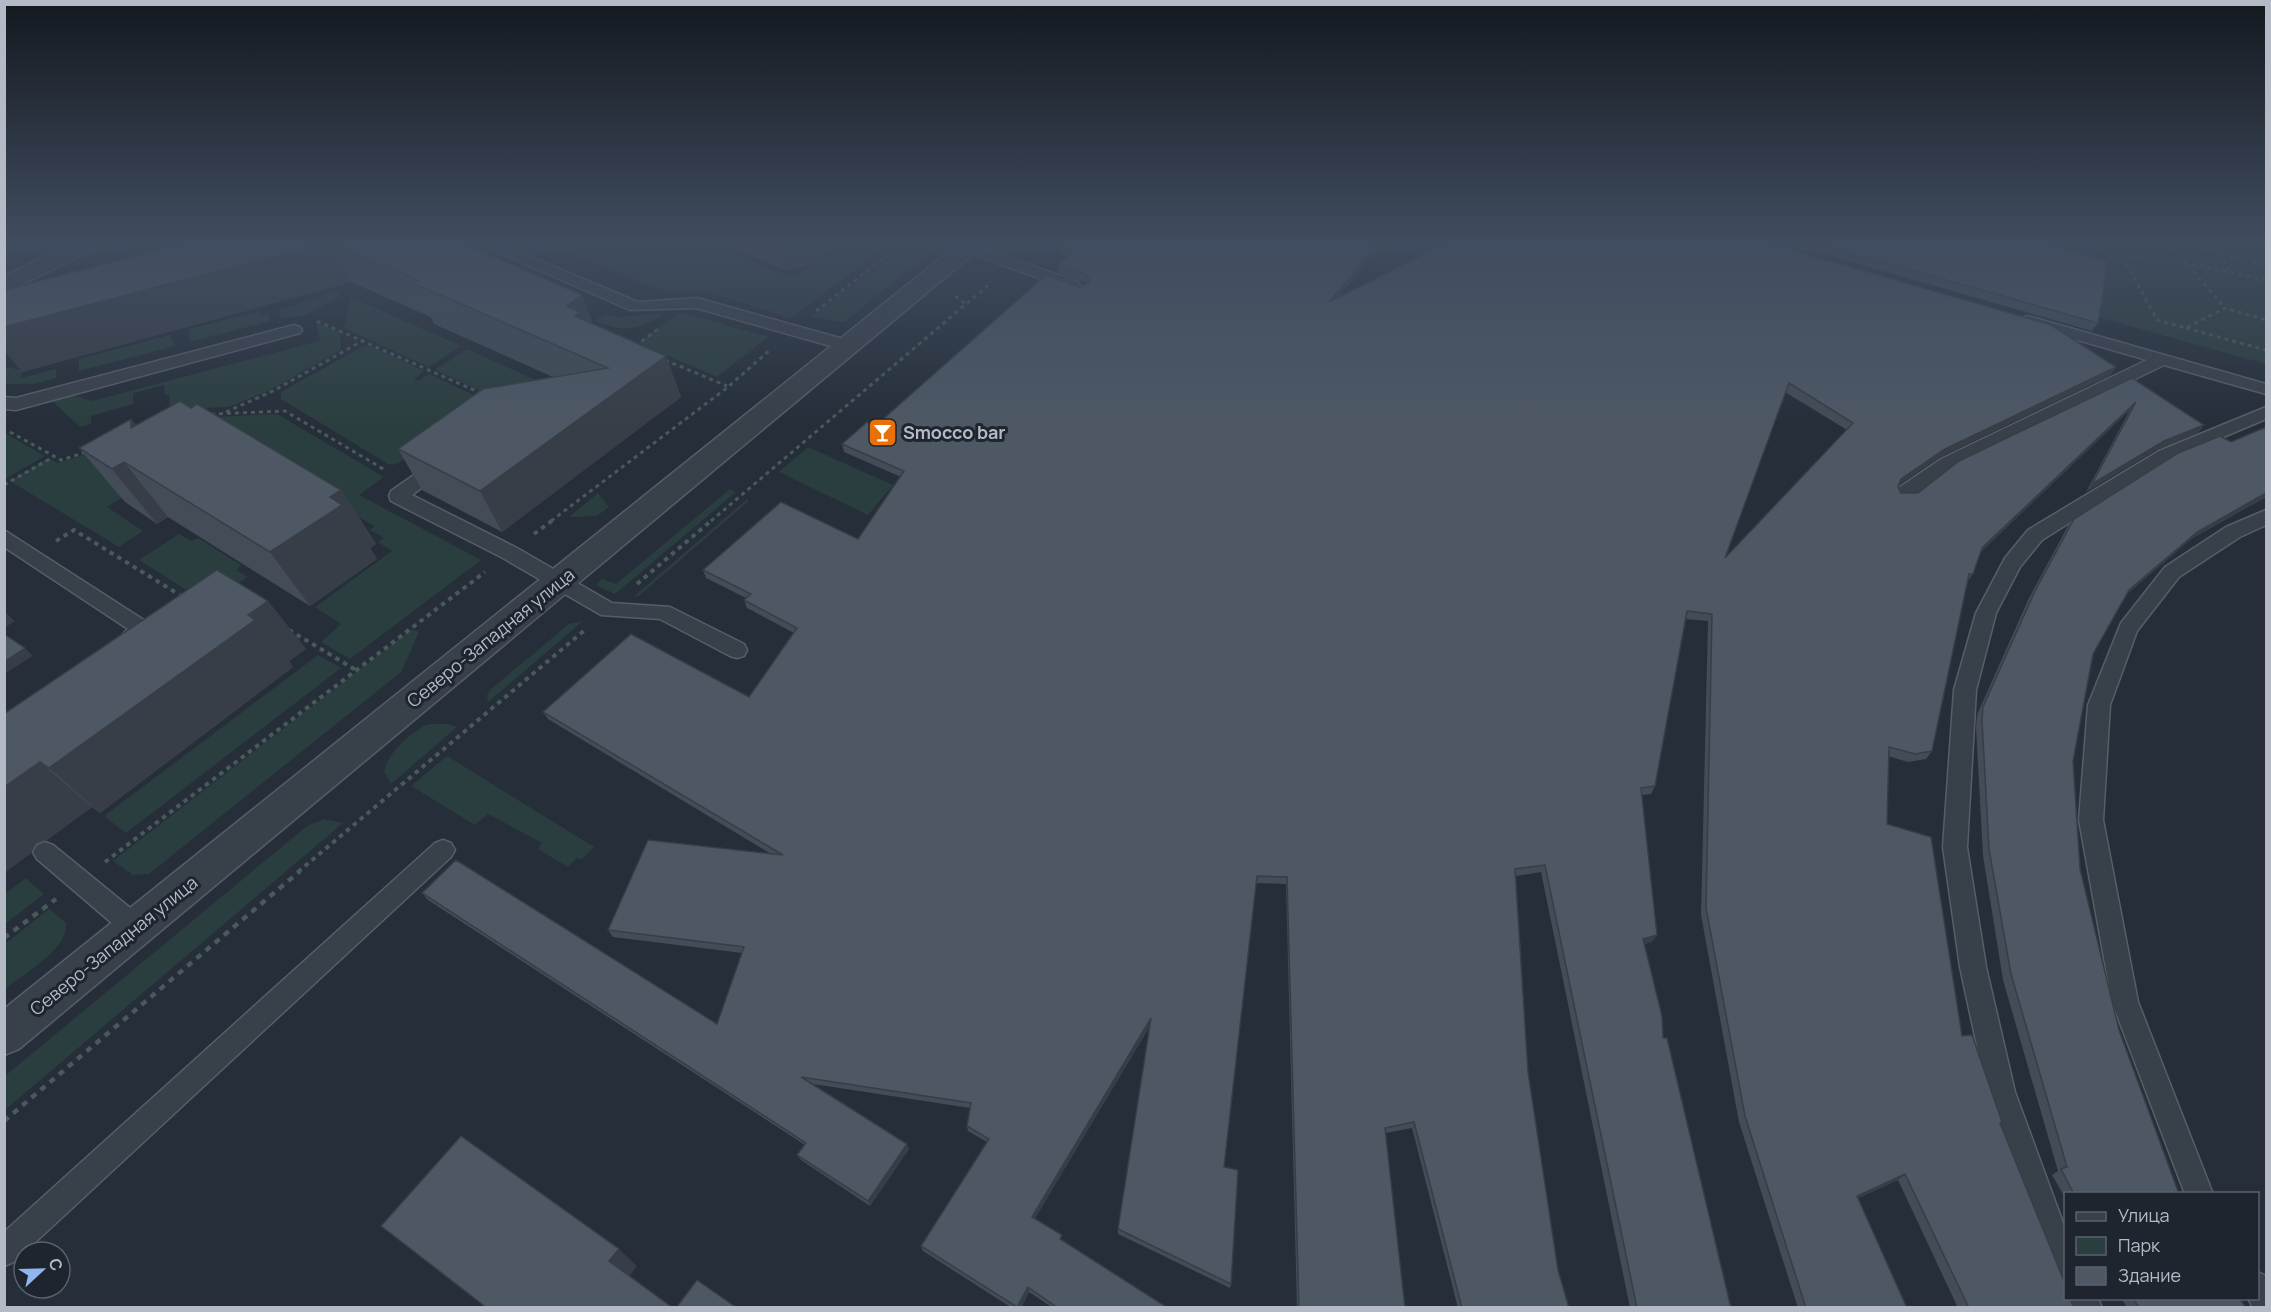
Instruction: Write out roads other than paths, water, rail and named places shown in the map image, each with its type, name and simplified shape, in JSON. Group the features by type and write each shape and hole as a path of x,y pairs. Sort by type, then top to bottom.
{"street":[{"name":"Северо-Западная улица","path":"4,1035 902,302"}],"lane":[{"path":"625,302 636,307 697,303 848,346"},
{"path":"2014,316 2266,389"},
{"path":"4,403 16,404 294,330"},
{"path":"1904,494 1947,463 2164,359"},
{"path":"2064,1259 2050,1231 2001,1092 1973,967 1955,847 1965,690 1986,613 2012,563 2035,535 2092,497 2165,455 2266,412"},
{"path":"454,455 398,496 510,553 608,610 663,612 737,650"},
{"path":"2198,1192 2125,1002 2091,820 2099,705 2128,628 2172,572 2233,532 2266,517"},
{"path":"4,537 143,629 113,649"},
{"path":"4,1252 443,850"},
{"path":"45,852 136,928"}],"place":[{"name":"Smocco bar","path":"882,433"}]}
